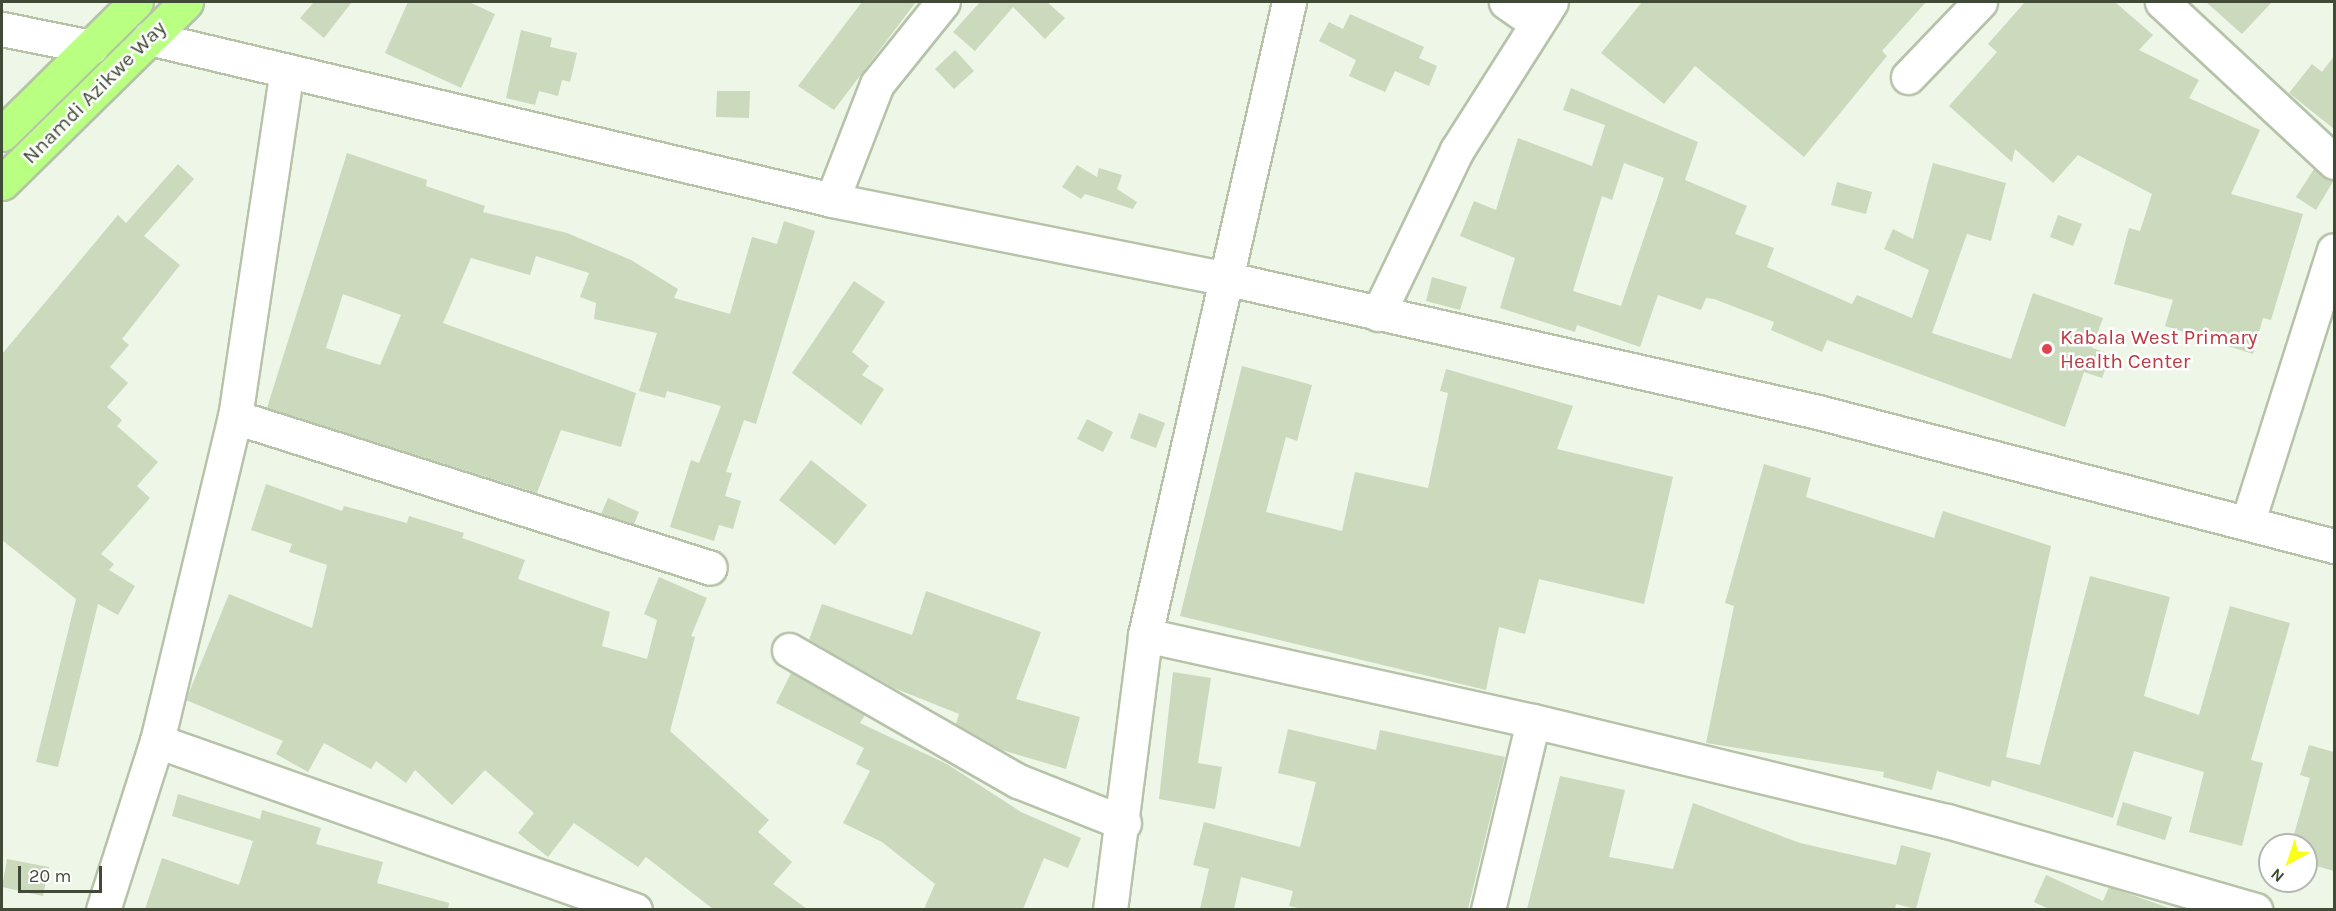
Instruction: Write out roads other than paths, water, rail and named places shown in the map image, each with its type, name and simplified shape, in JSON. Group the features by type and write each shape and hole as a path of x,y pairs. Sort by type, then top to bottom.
{"highway":[{"name":"Nnamdi Azikwe Way","path":"2,134 136,2"},
{"name":"Nnamdi Azikwe Way","path":"2,183 186,2"}],"street":[{"path":"832,200 877,84 943,2"},
{"path":"1110,909 1124,823 1145,635 1224,278 1289,2"},
{"path":"1378,314 1457,150 1543,12 1506,2"},
{"path":"1908,77 1980,2"},
{"path":"2162,2 2334,162"},
{"path":"2,29 91,47"},
{"path":"148,38 832,200 1224,278 1818,412 2247,521 2334,546"},
{"path":"103,909 157,741 235,417 287,71"},
{"path":"2247,521 2334,250"},
{"path":"235,417 710,568"},
{"path":"1145,635 1533,721 1947,821 2255,909"},
{"path":"789,650 1018,781 1124,823"},
{"path":"1488,909 1533,721"},
{"path":"157,741 635,909"}],"place":[{"name":"Kabala West Primary Health Center","path":"2047,349"}]}
